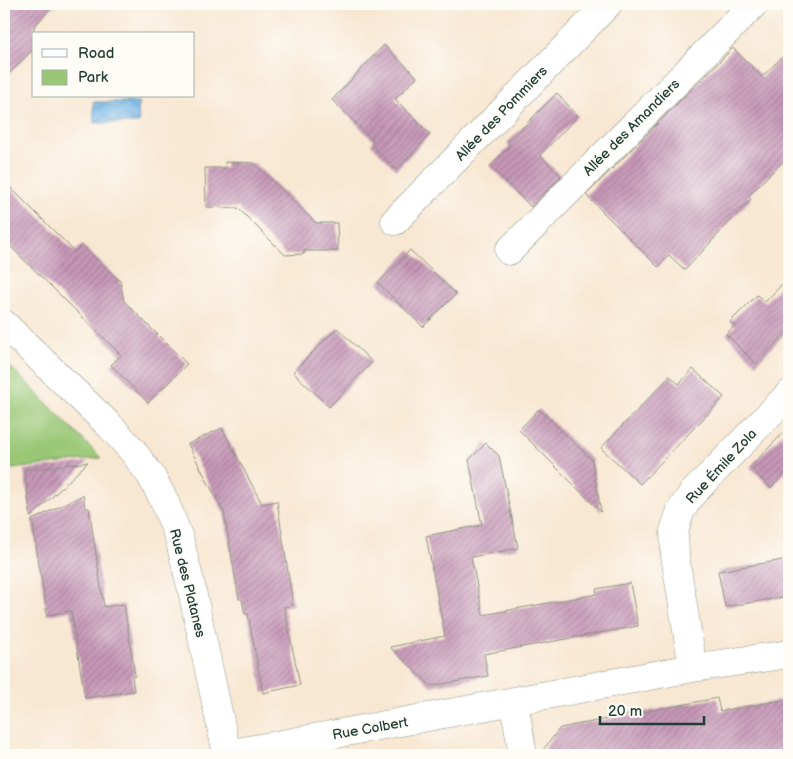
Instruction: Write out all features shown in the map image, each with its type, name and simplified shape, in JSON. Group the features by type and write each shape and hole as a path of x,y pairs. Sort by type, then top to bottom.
{"street":[{"name":"Allée des Pommiers","path":"395,221 608,4"},
{"name":"Allée des Amandiers","path":"509,251 754,4"},
{"name":"Rue des Platanes","path":"4,324 110,426 151,476 164,500 179,538 191,586 226,755"},
{"name":"Rue Émile Zola","path":"693,668 675,556 674,530 681,510 692,494 789,394"},
{"name":"Rue Colbert","path":"226,755 693,668 789,654"},
{"path":"514,702 523,755"}],"green space":[{"path":"4,360 101,458 4,470"}],"water":[{"path":"93,102 138,102 139,123 94,123"}],"building":[{"path":"4,4 55,4 34,26 32,50 4,79"},
{"path":"384,45 417,77 395,99 430,134 396,170 371,144 374,141 332,100"},
{"path":"733,48 762,77 789,50 789,155 748,196 751,199 685,270 669,255 658,267 586,195"},
{"path":"557,93 578,116 540,155 561,176 531,207 490,166 510,146 507,143"},
{"path":"225,162 254,163 316,223 337,223 338,251 304,251 304,254 285,255 238,208 206,207 205,168 226,168"},
{"path":"4,181 75,252 82,245 120,281 124,301 187,364 148,403 111,365 121,355 4,240"},
{"path":"410,250 456,294 423,327 378,283"},
{"path":"789,277 789,329 756,364 726,334 735,326 730,322 757,295 765,302"},
{"path":"337,328 372,362 329,407 293,372"},
{"path":"693,369 724,397 640,484 601,448 670,376 679,384"},
{"path":"539,409 592,460 601,512 519,430"},
{"path":"789,427 789,469 771,488 750,467"},
{"path":"222,428 262,504 277,501 293,605 284,607 300,685 263,693 248,614 245,614 242,599 239,599 224,513 188,444"},
{"path":"486,443 499,456 518,548 471,557 483,615 597,594 596,589 630,583 638,626 484,654 488,676 431,686 390,647 445,636 426,536 482,525 469,460"},
{"path":"88,462 51,498 31,517 24,470"},
{"path":"83,495 85,508 89,508 104,607 124,604 135,676 132,676 134,691 85,698 71,611 47,615 32,520"},
{"path":"789,559 789,596 725,607 718,571"},
{"path":"717,698 720,711 789,699 789,755 539,755 560,728"}]}
